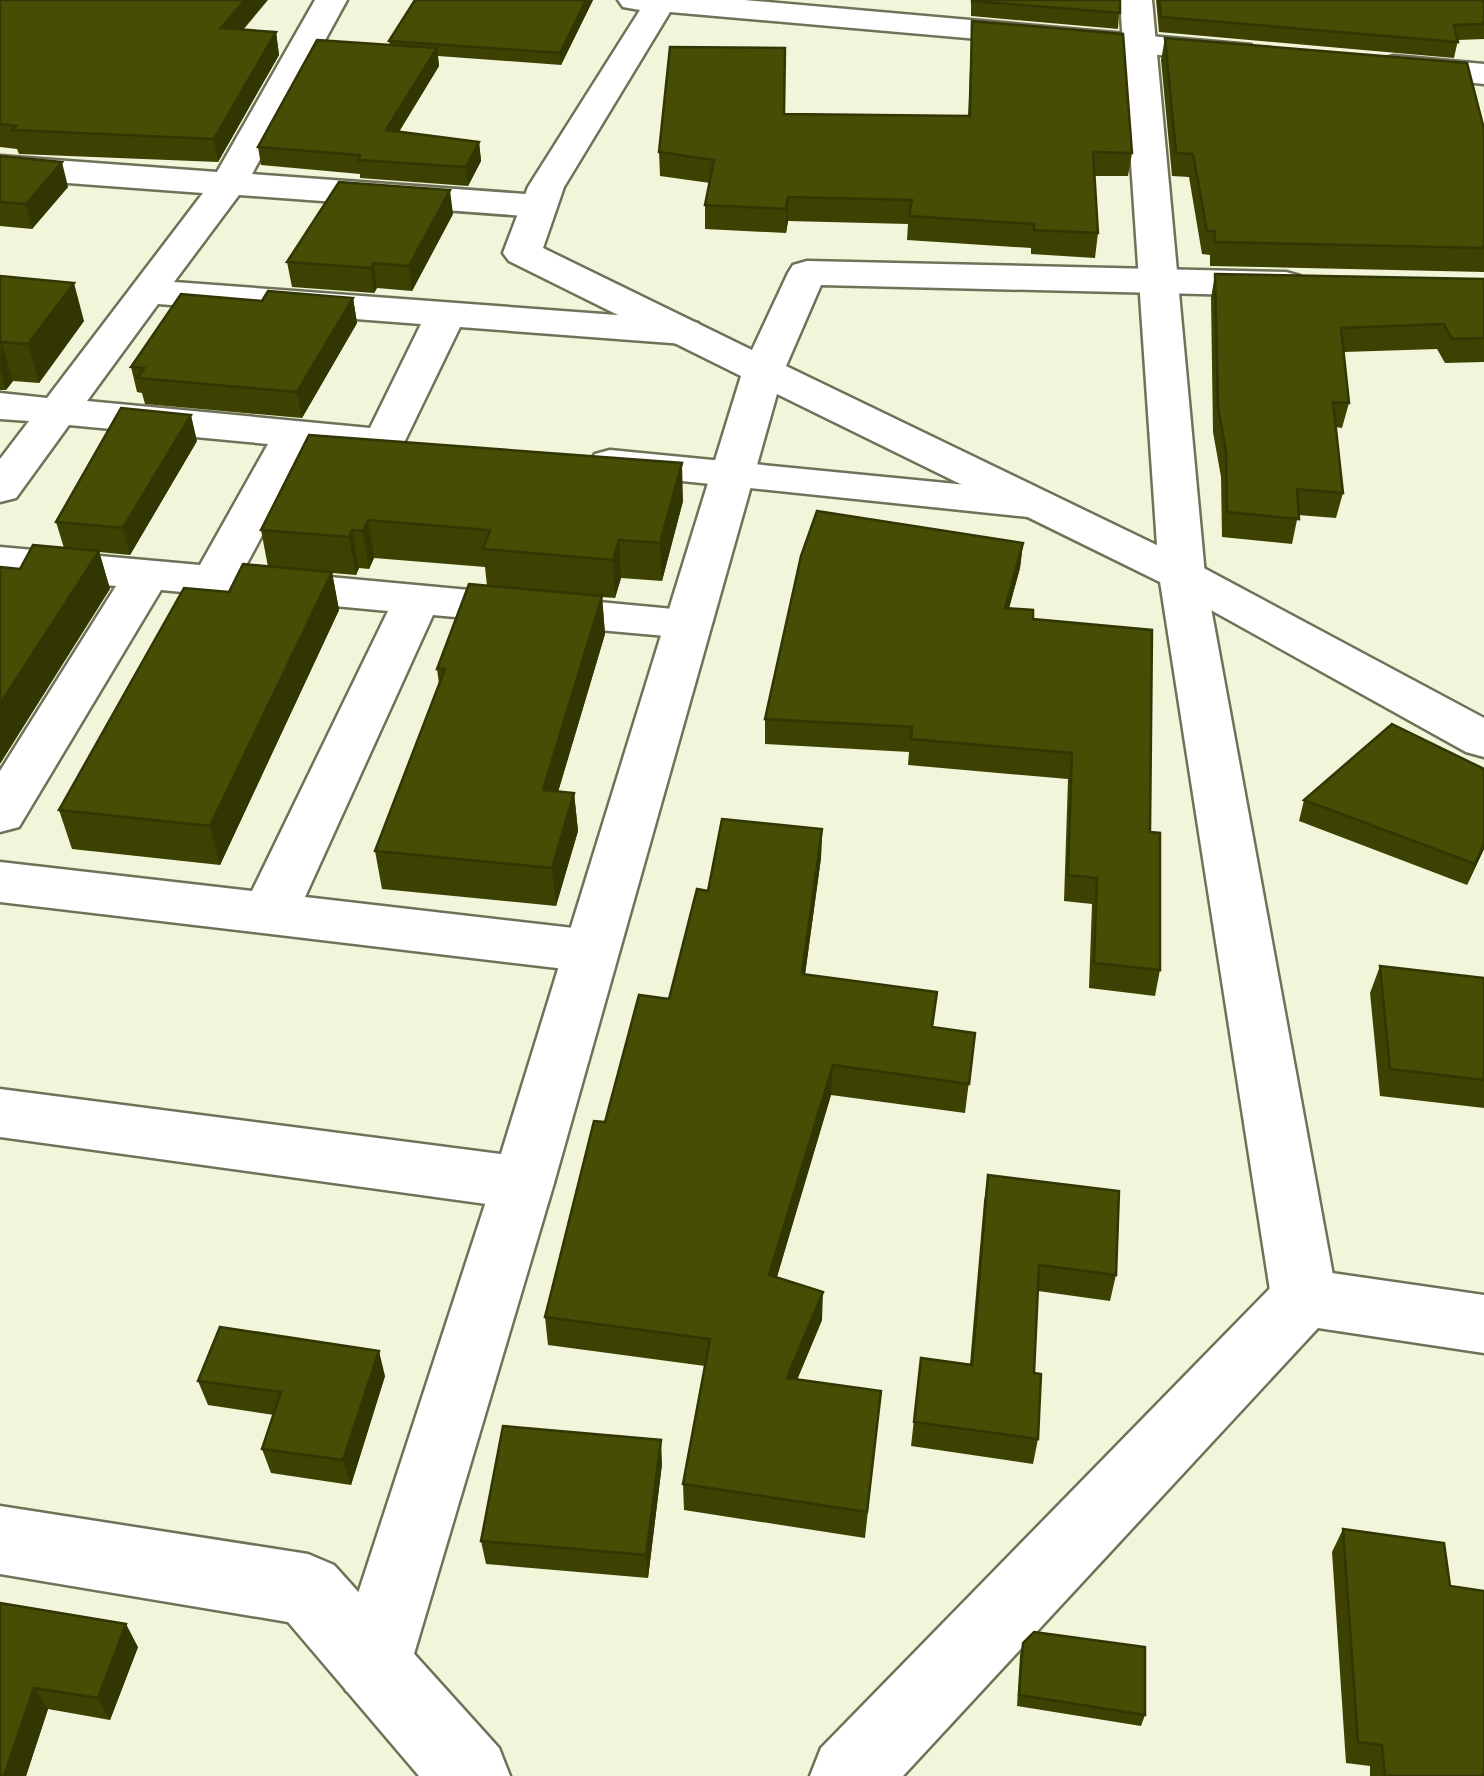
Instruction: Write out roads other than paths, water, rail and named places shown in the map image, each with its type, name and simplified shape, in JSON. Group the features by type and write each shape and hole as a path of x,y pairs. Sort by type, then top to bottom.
{"street":[{"path":"0,489 229,183 332,0"},
{"path":"1273,55 1138,22 652,1 546,187 522,253 1182,576 1484,740"},
{"path":"1138,22 1182,576 1304,1298"},
{"path":"1369,64 1484,74"},
{"path":"0,166 538,206"},
{"path":"374,1664 523,1183 763,370 807,273 1331,285"},
{"path":"148,292 684,332"},
{"path":"0,406 403,444 446,314"},
{"path":"215,580 295,434"},
{"path":"577,460 1038,505"},
{"path":"0,561 688,623"},
{"path":"0,814 147,574"},
{"path":"269,914 417,599"},
{"path":"0,882 591,951"},
{"path":"1,1116 523,1183"},
{"path":"1304,1298 1484,1324"},
{"path":"849,1776 1304,1298"},
{"path":"0,1540 308,1590 471,1776"}]}
